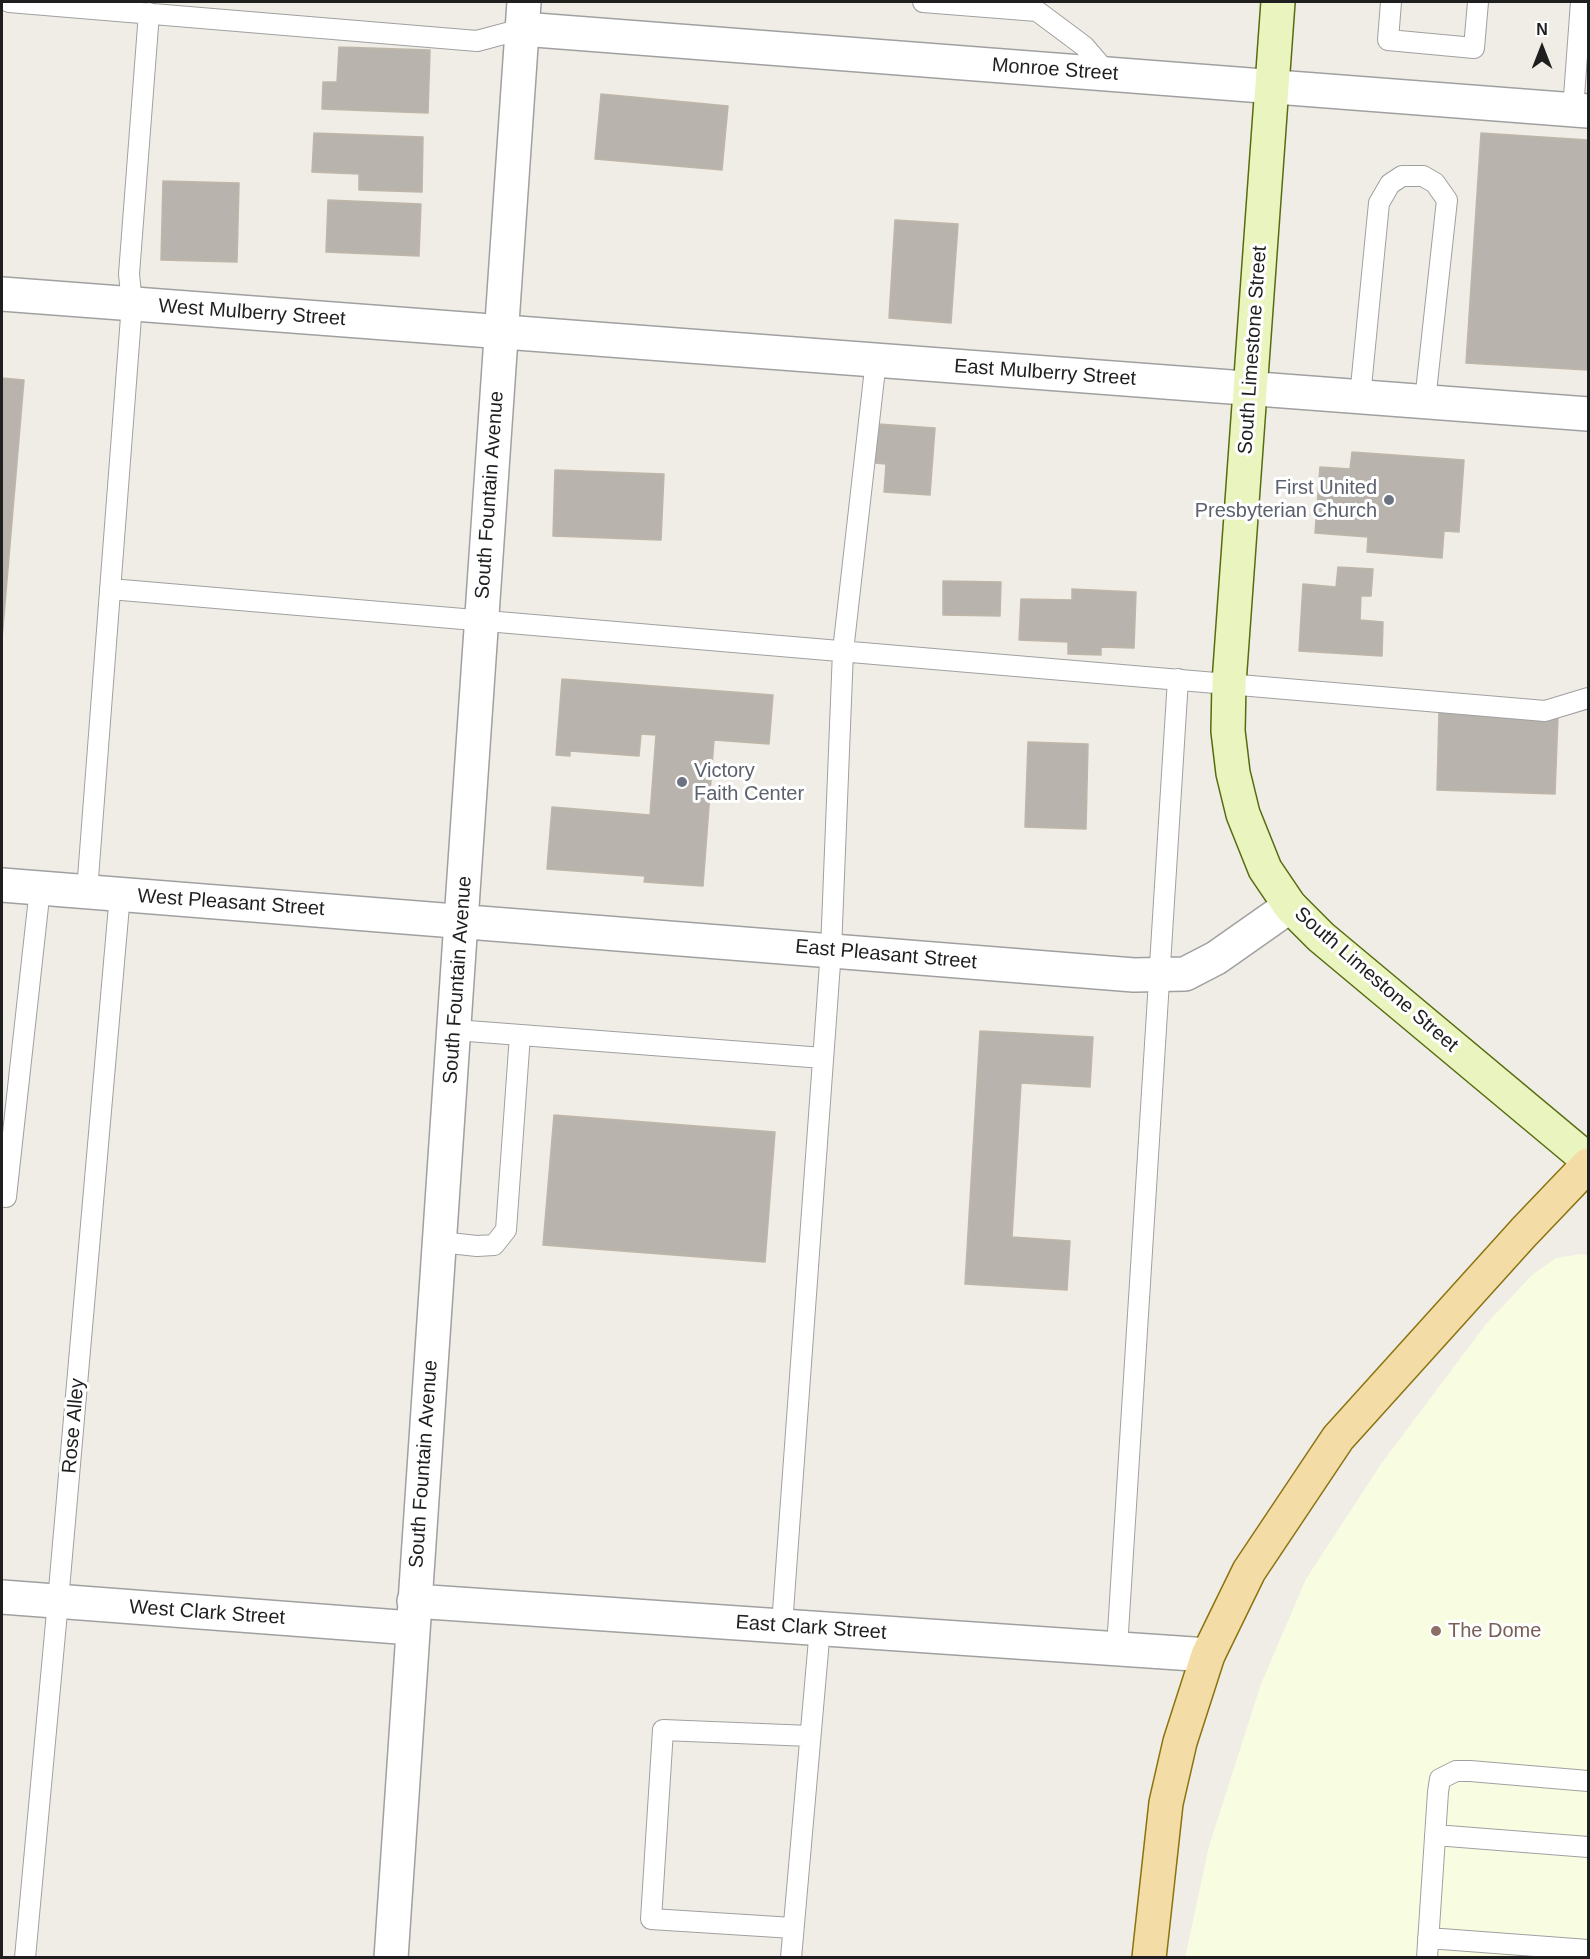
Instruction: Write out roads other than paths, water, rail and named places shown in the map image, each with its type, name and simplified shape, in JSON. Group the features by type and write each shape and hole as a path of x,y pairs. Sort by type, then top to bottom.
{"main road":[{"name":"South Limestone Street","path":"1278,2 1229,683 1228,731 1233,773 1244,814 1264,869 1290,906 1330,945 1588,1160"},
{"path":"1149,1958 1166,1803 1180,1742 1208,1655 1249,1571 1338,1438 1524,1232 1588,1165"}],"street":[{"name":"Monroe Street","path":"523,15 1108,74 1581,110"},
{"name":"South Fountain Avenue","path":"391,1958 523,15"},
{"name":"West Mulberry Street","path":"2,294 502,332"},
{"name":"East Mulberry Street","path":"502,332 1588,414"},
{"name":"West Pleasant Street","path":"2,885 461,921"},
{"name":"East Pleasant Street","path":"461,921 1134,975 1185,974 1216,958 1290,906"},
{"name":"West Clark Street","path":"2,1597 413,1614"},
{"name":"East Clark Street","path":"413,1614 782,1625 1208,1655"}],"lane":[{"path":"9,2 477,41 523,15"},
{"path":"922,2 1036,11 1084,46 1108,74"},
{"path":"1391,2 1388,40 1474,48 1478,2"},
{"path":"1581,2 1578,41 1581,110"},
{"path":"87,891 132,304 129,274 149,13"},
{"path":"1360,397 1379,203 1390,184 1402,176 1423,176 1435,183 1447,200 1425,401"},
{"path":"782,1625 831,950 843,651 876,360"},
{"path":"110,589 1545,711 1588,698"},
{"path":"1117,1648 1178,679"},
{"path":"2,1196 6,1197 40,888"},
{"name":"Rose Alley","path":"25,1958 120,894"},
{"path":"455,1030 823,1058"},
{"path":"440,1242 477,1246 494,1245 506,1230 520,1035"},
{"path":"790,1958 819,1628"},
{"path":"793,1928 651,1919 663,1730 810,1736"},
{"path":"1427,1958 1440,1779 1456,1771 1588,1780"},
{"path":"1435,1835 1588,1847"},
{"path":"1428,1938 1556,1952 1588,1950"}],"place":[{"name":"First United Presbyterian Church","path":"1389,500"},
{"name":"Victory Faith Center","path":"682,782"},
{"name":"The Dome","path":"1436,1631"}]}
